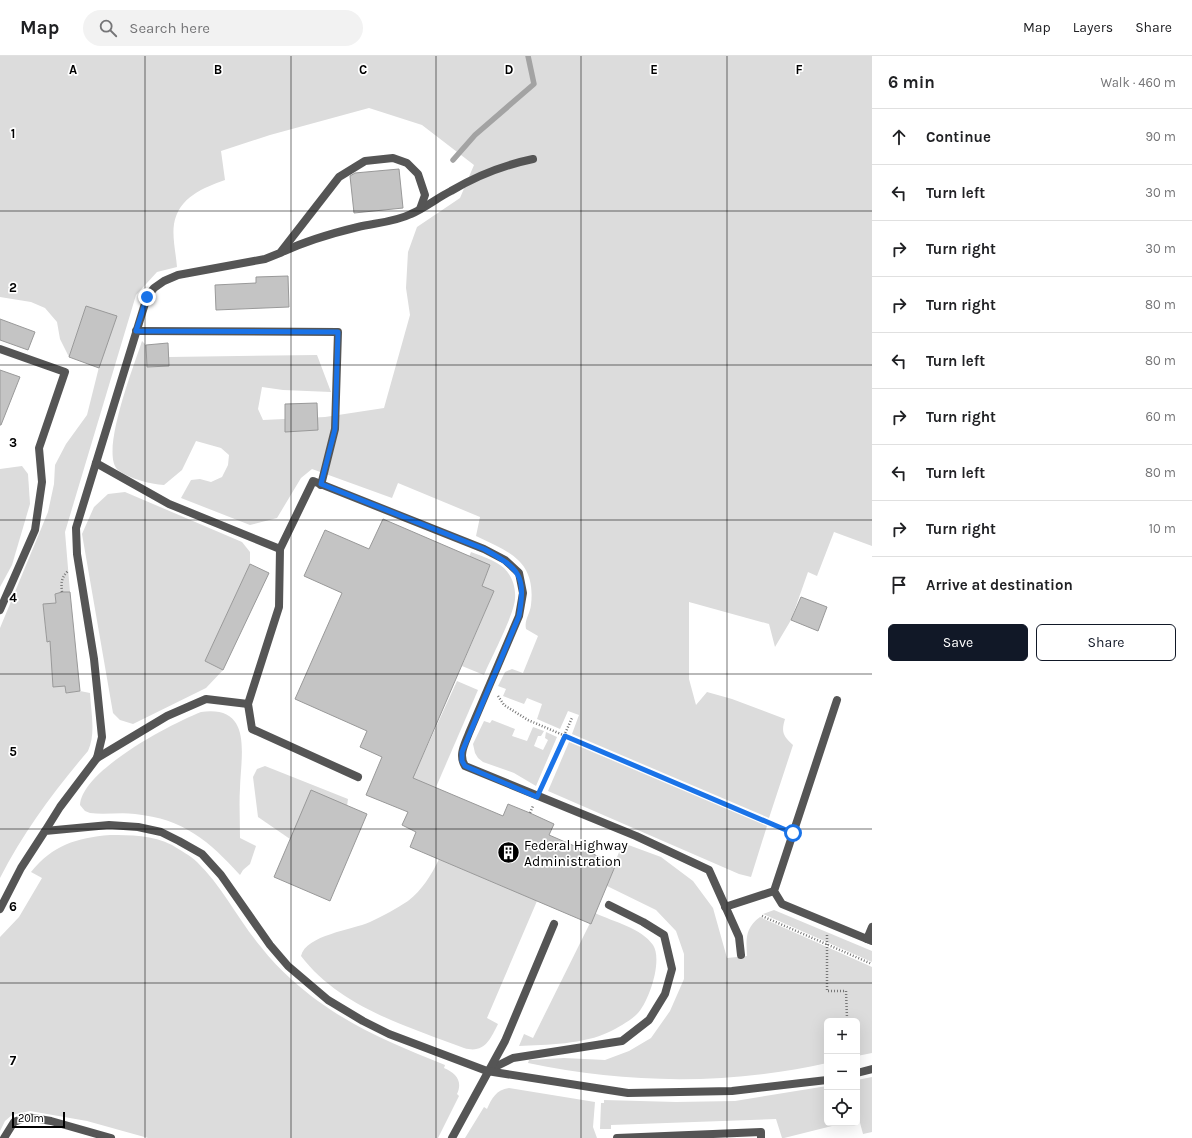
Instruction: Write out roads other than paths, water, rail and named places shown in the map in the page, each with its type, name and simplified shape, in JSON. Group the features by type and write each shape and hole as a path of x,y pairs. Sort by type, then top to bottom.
{"street":[{"path":"280,253 339,177 365,161 393,158 407,163 418,174 425,195 420,209"},
{"path":"97,758 102,737 102,723 94,659 77,554 76,528 147,297 154,288 164,281 178,275 265,259 297,245 357,227 396,220 420,209 480,176 518,162 533,159"},
{"path":"136,331 338,332 335,429 321,484"},
{"path":"0,349 66,372 39,448 42,482 35,530 0,610"},
{"path":"96,463 169,504 280,549"},
{"path":"358,777 252,729 248,704 279,607 280,549 312,481 484,549 505,560 519,573 523,593 519,616 469,733 462,752 462,761 465,766 537,797 636,836 709,870 739,937 741,955"},
{"path":"0,909 21,868 46,832 68,796 97,758 167,716 206,699 248,704"},
{"path":"837,700 774,891 782,904 870,940 872,927"},
{"path":"46,832 109,825 138,827 161,832 179,841 202,854 221,875 270,945 288,966 328,1000 363,1021 389,1034 488,1071 628,1093 732,1092 824,1080"},
{"path":"725,907 774,891"},
{"path":"488,1071 513,1058 622,1041 649,1020 665,994 672,969 664,935 643,922 609,905"},
{"path":"452,1138 512,1028 554,924"},
{"path":"860,1072 872,1069"},
{"path":"4,1138 14,1122 27,1117 50,1121 111,1138"},
{"path":"617,1138 761,1132 761,1138"}],"waterway":[{"path":"453,160 475,135 534,84 528,56"}],"place":[{"name":"Federal Highway Administration","path":"508,853"}]}
